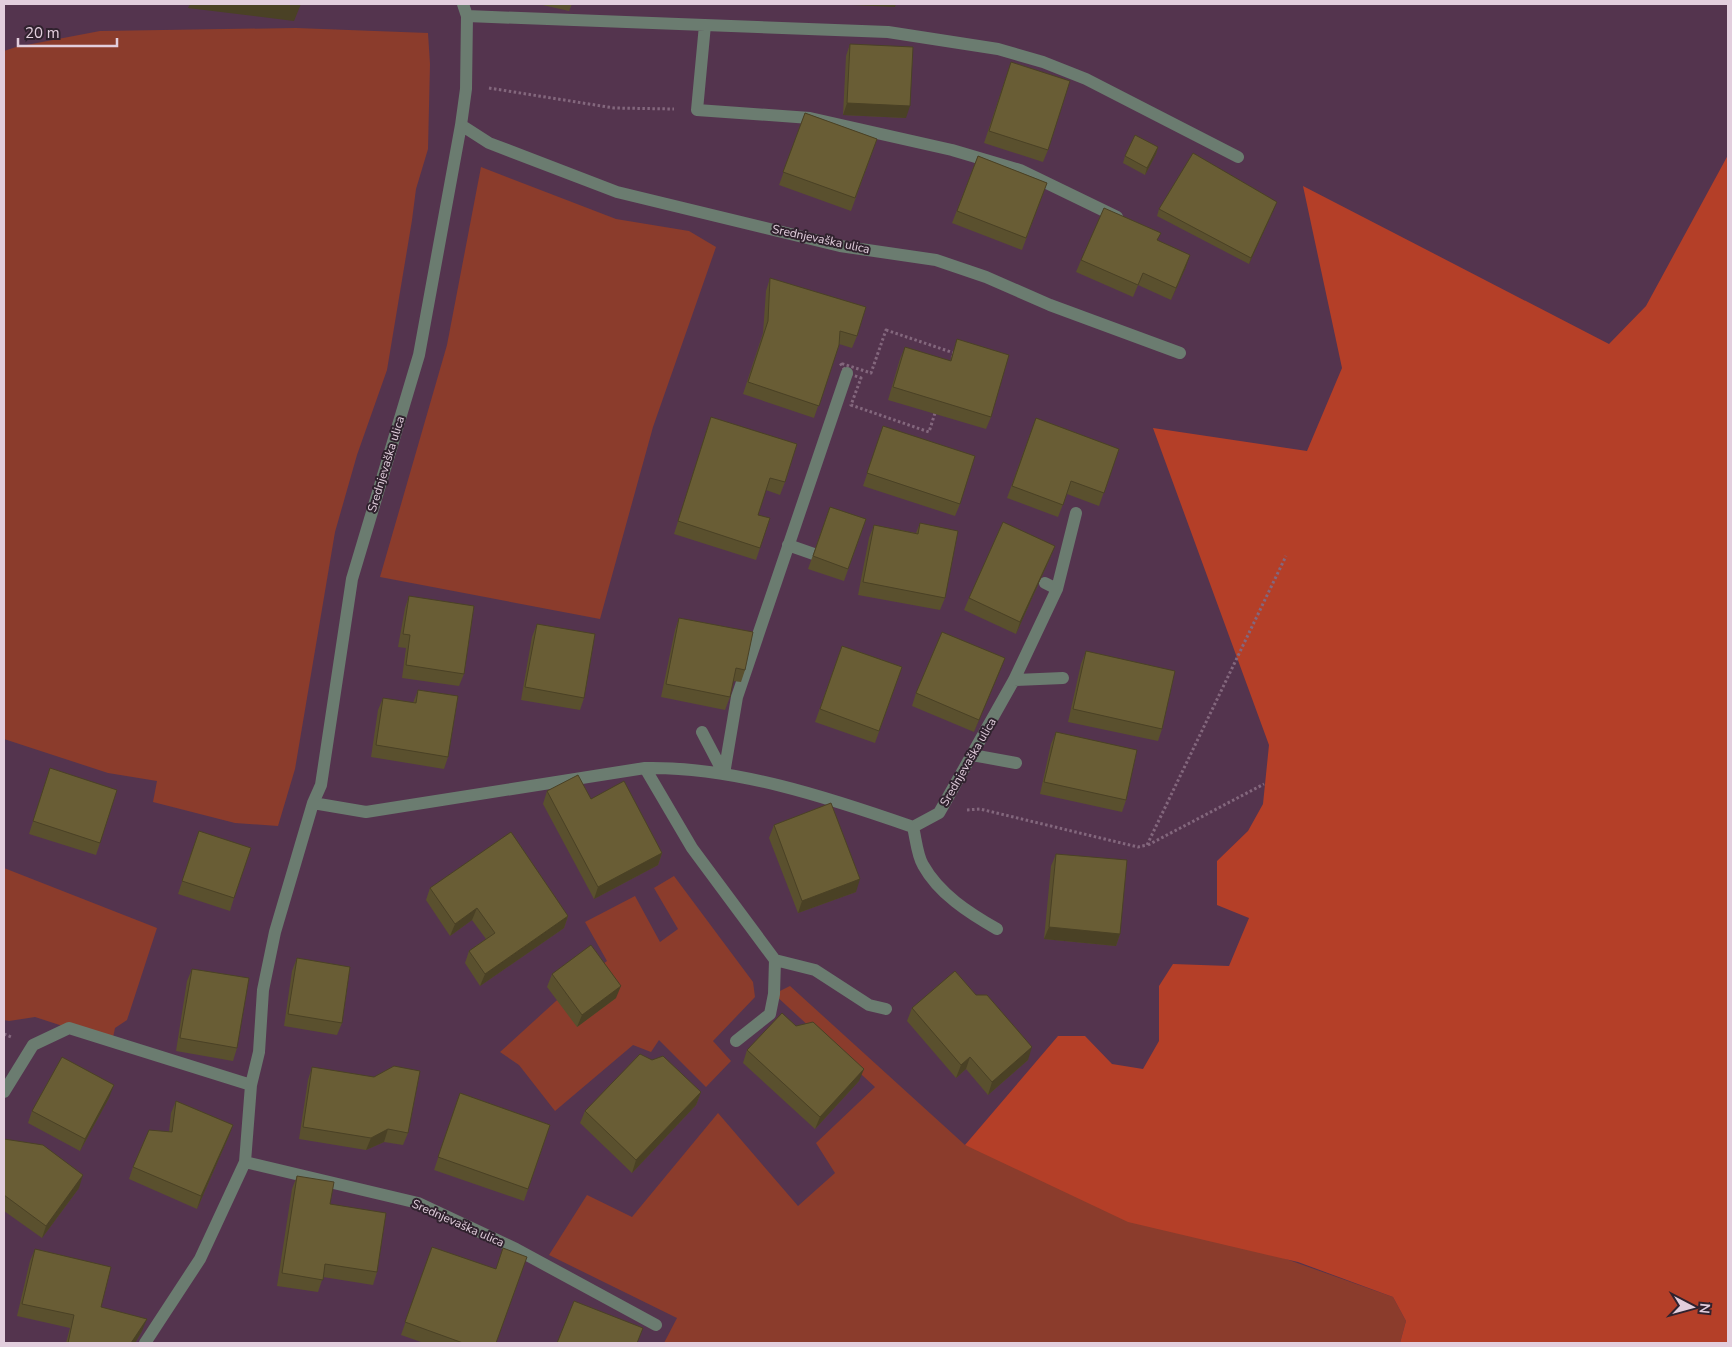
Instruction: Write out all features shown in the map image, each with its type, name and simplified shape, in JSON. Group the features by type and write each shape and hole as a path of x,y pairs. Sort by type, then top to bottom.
{"street":[{"name":"Srednjevaška ulica","path":"145,1343 200,1259 245,1162 251,1085 259,1052 263,990 276,932 313,803 321,785 352,579 418,355 461,125 466,85 465,10 705,25 888,32 998,49 1043,62 1086,79 1238,157"},
{"path":"705,25 697,110 810,118 935,145 1020,170 1120,218"},
{"name":"Srednjevaška ulica","path":"461,125 489,143 617,192 840,246 936,260 986,277 1050,305 1180,353"},
{"path":"724,774 737,697 847,373"},
{"name":"Srednjevaška ulica","path":"913,827 939,813 1014,680 1057,590 1076,513"},
{"path":"788,545 841,564"},
{"path":"1045,583 1057,590"},
{"path":"1014,680 1063,678"},
{"path":"702,732 724,774"},
{"path":"972,755 1016,763"},
{"path":"313,803 366,812 644,768 673,767 724,774 840,802 913,827 922,864 945,894 997,929"},
{"path":"644,768 692,848 775,960 774,994 770,1014 736,1041"},
{"path":"775,960 815,970 869,1005 886,1009"},
{"path":"4,1092 33,1045 69,1028 251,1085"},
{"name":"Srednjevaška ulica","path":"245,1162 418,1203 516,1248 656,1325"}],"path":[{"path":"466,85 614,108 697,110"},
{"path":"886,330 954,353 929,432 851,405 861,378 847,373 840,363 871,373 886,330"},
{"path":"1147,845 1286,556"},
{"path":"939,813 980,808 1138,847 1147,845 1264,784"}],"shaded area":[{"path":"296,28 428,33 430,64 428,149 416,189 387,370 357,455 335,532 295,769 278,826 235,823 153,802 157,781 108,773 4,739 4,51 100,31"},
{"path":"1728,155 1728,1343 1400,1343 1406,1321 1393,1297 1298,1262 1128,1222 965,1145 1058,1036 1085,1036 1112,1064 1143,1069 1159,1041 1159,986 1173,964 1229,966 1249,918 1217,905 1217,861 1248,831 1263,804 1269,745 1153,428 1307,451 1342,368 1303,186 1609,344 1646,306"},
{"path":"481,167 616,219 689,231 716,247 653,427 600,619 380,577 447,345"},
{"path":"4,868 157,928 127,1020 115,1028 112,1042 35,1017 4,1020"},
{"path":"674,876 753,982 755,997 713,1041 731,1061 706,1087 659,1040 651,1052 633,1045 555,1111 519,1065 500,1052 578,981 607,961 585,922 635,896 660,942 678,929 654,888"},
{"path":"790,986 965,1145 1393,1297 1406,1321 1400,1343 664,1343 677,1318 549,1255 587,1195 632,1217 718,1113 798,1206 835,1173 816,1143 875,1087 774,994"}],"building":[{"path":"850,44 913,47 910,106 847,103"},
{"path":"1011,62 1070,81 1048,150 989,131"},
{"path":"805,113 877,139 855,198 783,172"},
{"path":"1135,135 1158,147 1147,168 1125,156"},
{"path":"1193,153 1277,202 1251,258 1159,209"},
{"path":"978,156 1047,183 1026,238 957,211"},
{"path":"1104,208 1161,233 1157,240 1190,255 1176,288 1143,273 1138,285 1081,260"},
{"path":"770,278 866,307 857,336 840,331 839,345 819,406 748,382 768,321"},
{"path":"957,339 1009,355 991,417 893,387 905,347 951,361"},
{"path":"711,417 797,444 785,482 770,478 758,515 770,518 760,548 678,521"},
{"path":"1036,418 1119,449 1104,493 1071,481 1063,505 1012,486"},
{"path":"883,426 975,456 960,504 867,473"},
{"path":"830,507 866,519 848,569 813,556"},
{"path":"1003,522 1055,546 1020,622 969,598"},
{"path":"920,523 958,531 945,598 863,582 874,525 918,534"},
{"path":"409,596 474,606 464,674 406,665 410,635 403,634"},
{"path":"679,618 753,632 745,670 736,668 730,697 666,684"},
{"path":"537,624 595,634 584,698 525,687"},
{"path":"942,632 1005,658 979,720 916,693"},
{"path":"842,646 902,667 879,731 820,709"},
{"path":"1086,651 1175,671 1162,729 1073,709"},
{"path":"418,690 458,696 448,757 376,745 383,698 416,703"},
{"path":"1056,732 1137,750 1126,800 1044,782"},
{"path":"50,768 117,790 100,843 33,821"},
{"path":"578,775 591,799 624,781 662,853 598,887 547,791"},
{"path":"831,803 860,879 802,901 774,825"},
{"path":"199,831 251,848 234,898 182,881"},
{"path":"511,832 568,916 485,974 469,951 495,933 477,908 455,924 430,888"},
{"path":"1056,854 1127,860 1120,934 1049,927"},
{"path":"591,945 621,986 582,1015 552,974"},
{"path":"297,958 350,967 342,1023 288,1014"},
{"path":"192,969 249,978 237,1048 180,1038"},
{"path":"955,971 976,995 987,995 1032,1047 992,1082 970,1057 961,1065 912,1008"},
{"path":"782,1013 796,1026 813,1022 864,1069 820,1117 747,1050"},
{"path":"640,1054 652,1060 663,1056 701,1092 636,1160 585,1111"},
{"path":"62,1057 114,1085 85,1139 32,1111"},
{"path":"394,1066 420,1071 408,1133 388,1129 371,1138 303,1127 312,1067 374,1077"},
{"path":"460,1093 550,1125 528,1189 438,1157"},
{"path":"176,1101 233,1125 201,1196 133,1167 149,1130 172,1132"},
{"path":"4,1139 43,1145 83,1175 46,1226 4,1195"},
{"path":"297,1176 334,1182 330,1204 386,1213 377,1272 325,1264 323,1280 282,1273"},
{"path":"432,1247 496,1269 503,1248 527,1257 496,1343 463,1343 405,1322"},
{"path":"35,1249 111,1267 101,1307 147,1319 131,1343 68,1343 74,1315 22,1304"},
{"path":"574,1301 643,1328 637,1343 557,1343"}]}
